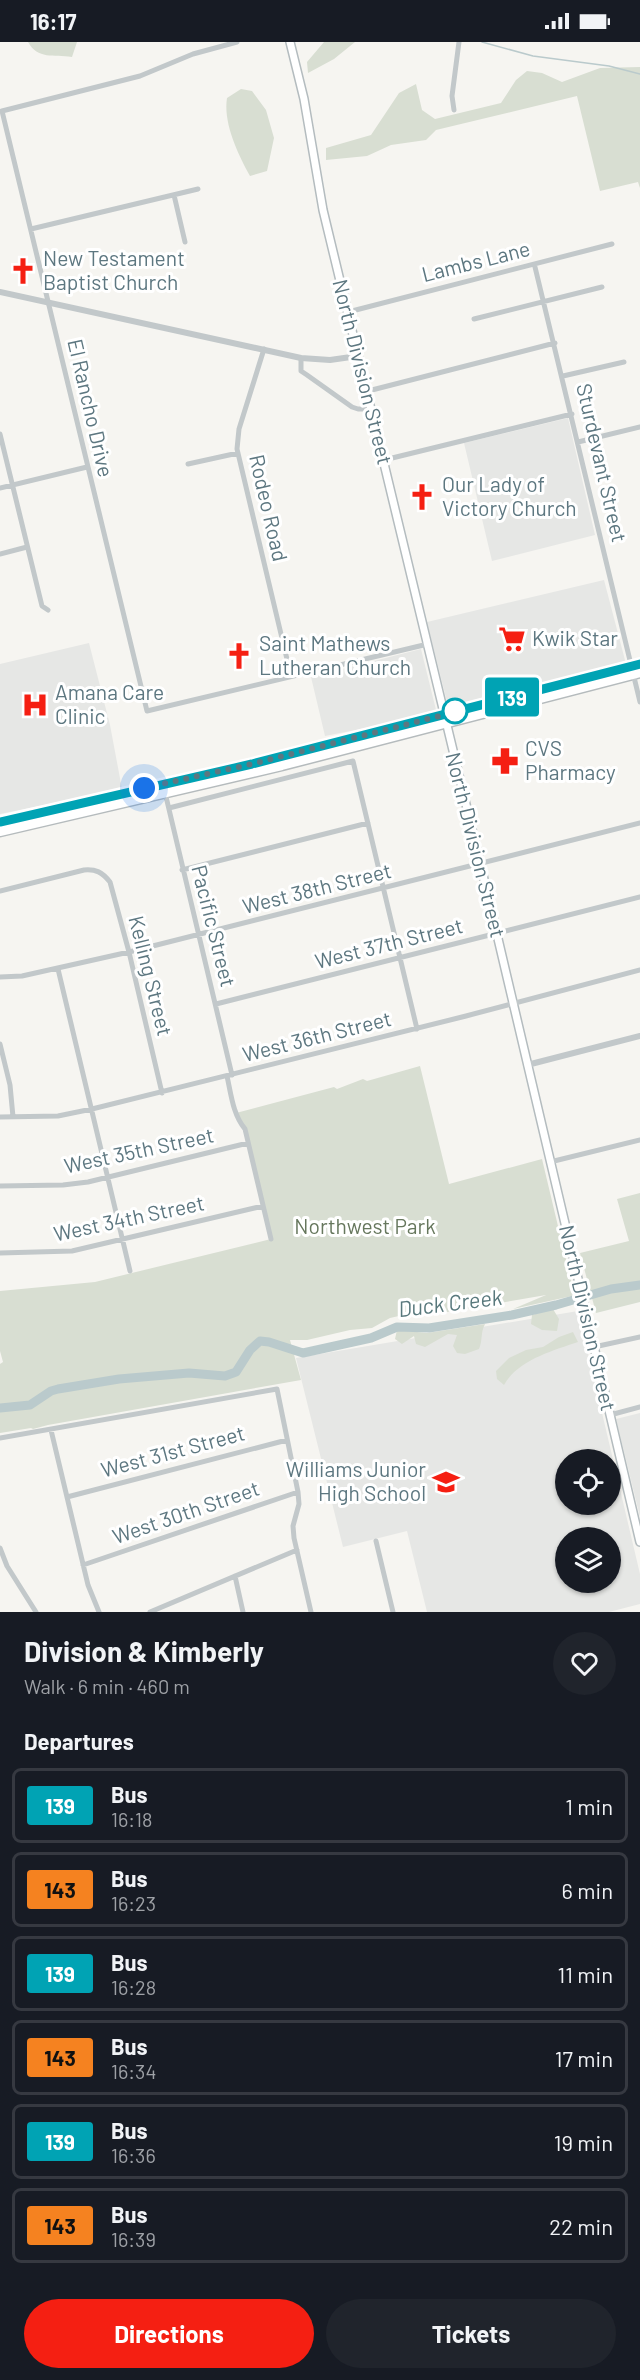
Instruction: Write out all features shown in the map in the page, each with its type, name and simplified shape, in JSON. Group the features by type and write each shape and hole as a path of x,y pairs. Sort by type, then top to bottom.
{"main road":[{"name":"North Division Street","path":"290,42 304,99 323,210 497,933 640,1542"},
{"path":"0,832 165,794 636,670"},
{"path":"0,822 445,719"}],"street":[{"name":"El Rancho Drive","path":"237,42 193,54 141,76 2,111 147,711 291,676"},
{"path":"454,110 452,96 459,42"},
{"path":"31,229 198,189"},
{"path":"174,195 185,242"},
{"name":"Lambs Lane","path":"348,312 612,244"},
{"name":"Sturdevant Street","path":"535,267 636,670 640,702"},
{"path":"474,319 602,287"},
{"path":"0,292 301,358 330,360 358,356"},
{"path":"368,391 555,343"},
{"name":"Rodeo Road","path":"264,349 239,429 238,453 291,676"},
{"path":"301,358 301,371 352,407 362,410 372,409"},
{"path":"563,376 624,362"},
{"path":"384,460 572,414"},
{"path":"578,442 640,427"},
{"path":"0,434 42,606 48,610"},
{"path":"188,464 238,453"},
{"path":"0,488 87,467"},
{"path":"0,554 27,547"},
{"path":"291,676 428,644"},
{"path":"169,808 353,761 417,1029"},
{"name":"Pacific Street","path":"163,784 216,1004 234,1107 249,1143 271,1239"},
{"path":"182,870 368,823"},
{"name":"West 38th Street","path":"0,977 22,976 129,952 640,823"},
{"name":"Kelling Street","path":"0,891 84,870 100,871 110,882 162,1093"},
{"name":"West 37th Street","path":"216,1004 640,897"},
{"path":"58,969 130,1271"},
{"name":"West 36th Street","path":"0,1117 58,1116 162,1093 640,970"},
{"path":"527,1065 640,1036"},
{"path":"0,1044 10,1085 13,1117"},
{"path":"550,1162 640,1140"},
{"name":"West 35th Street","path":"0,1186 63,1185 108,1177 249,1143"},
{"name":"West 34th Street","path":"0,1253 72,1251 123,1241 263,1206"},
{"path":"594,1347 640,1337"},
{"path":"0,1438 277,1389 298,1491 299,1504 293,1526 311,1612"},
{"path":"610,1414 640,1407"},
{"path":"51,1430 88,1585 99,1612"},
{"name":"West 31st Street","path":"67,1497 287,1440"},
{"name":"West 30th Street","path":"83,1565 298,1491"},
{"path":"376,1541 393,1612"},
{"path":"0,1548 7,1566 36,1612"},
{"path":"150,1612 297,1550"},
{"path":"235,1576 243,1612"},
{"path":"172,1603 174,1612"}],"shaded area":[{"path":"568,418 595,535 492,561 464,443"},
{"path":"604,580 626,664 449,710 427,622"},
{"path":"89,643 110,725 122,789 0,814 0,664"},
{"path":"421,649 437,714 325,736 311,677"},
{"name":"Williams Junior High School","path":"578,1311 611,1449 555,1449 555,1515 621,1515 621,1493 640,1574 640,1604 609,1612 427,1612 407,1531 343,1547 296,1358"},
{"path":"640,1413 640,1517 616,1419"}],"green space":[{"path":"28,42 77,42 72,57 41,54 36,52"},
{"path":"324,42 355,42 334,59 308,73 307,62"},
{"path":"640,67 640,188 638,182 600,191 577,96 436,130 426,140 391,145 367,156 326,160 326,148 371,135 399,93 416,84 422,110 435,119 501,103 516,80 527,71 542,73 562,82 600,68"},
{"path":"241,89 252,91 266,110 274,138 267,171 250,176 236,148 227,118 227,98"},
{"name":"Northwest Park","path":"420,1066 449,1184 542,1159 573,1289 572,1296 513,1309 546,1295 447,1312 421,1311 390,1318 372,1328 350,1330 307,1340 290,1340 301,1380 0,1433 0,1364 3,1362 0,1351 0,1291 95,1282 271,1239 245,1130 236,1113"},
{"path":"640,1193 640,1302 596,1313 580,1253 629,1241 617,1199"},
{"path":"553,1309 559,1319 557,1331 542,1330 531,1324 532,1315"},
{"path":"485,1324 479,1349 465,1354 457,1353 453,1346 457,1335 448,1334 425,1347 416,1344 414,1336 402,1344 395,1339 397,1330 427,1333"},
{"path":"573,1332 578,1342 536,1357 510,1376 504,1385 497,1379 496,1371 509,1358 526,1350 543,1347"}],"waterway":[{"path":"482,42 533,56 609,66 640,74"},
{"name":"Duck Creek","path":"0,1408 30,1405 58,1389 119,1379 189,1373 225,1376 236,1372 250,1350 260,1341 303,1353 371,1338 397,1327 429,1328 512,1315 611,1289 640,1285"}],"bus line":[{"name":"139","path":"0,822 382,732 640,664"}],"place":[{"name":"New Testament Baptist Church","path":"23,271"},
{"name":"Our Lady of Victory Church","path":"422,497"},
{"name":"Kwik Star","path":"512,639"},
{"name":"Saint Mathews Lutheran Church","path":"239,656"},
{"name":"Amana Care Clinic","path":"35,705"},
{"name":"CVS Pharmacy","path":"505,761"},
{"name":"Williams Junior High School","path":"446,1482"}],"route":[{"path":"144,788 252,764 459,711 455,711"}]}
